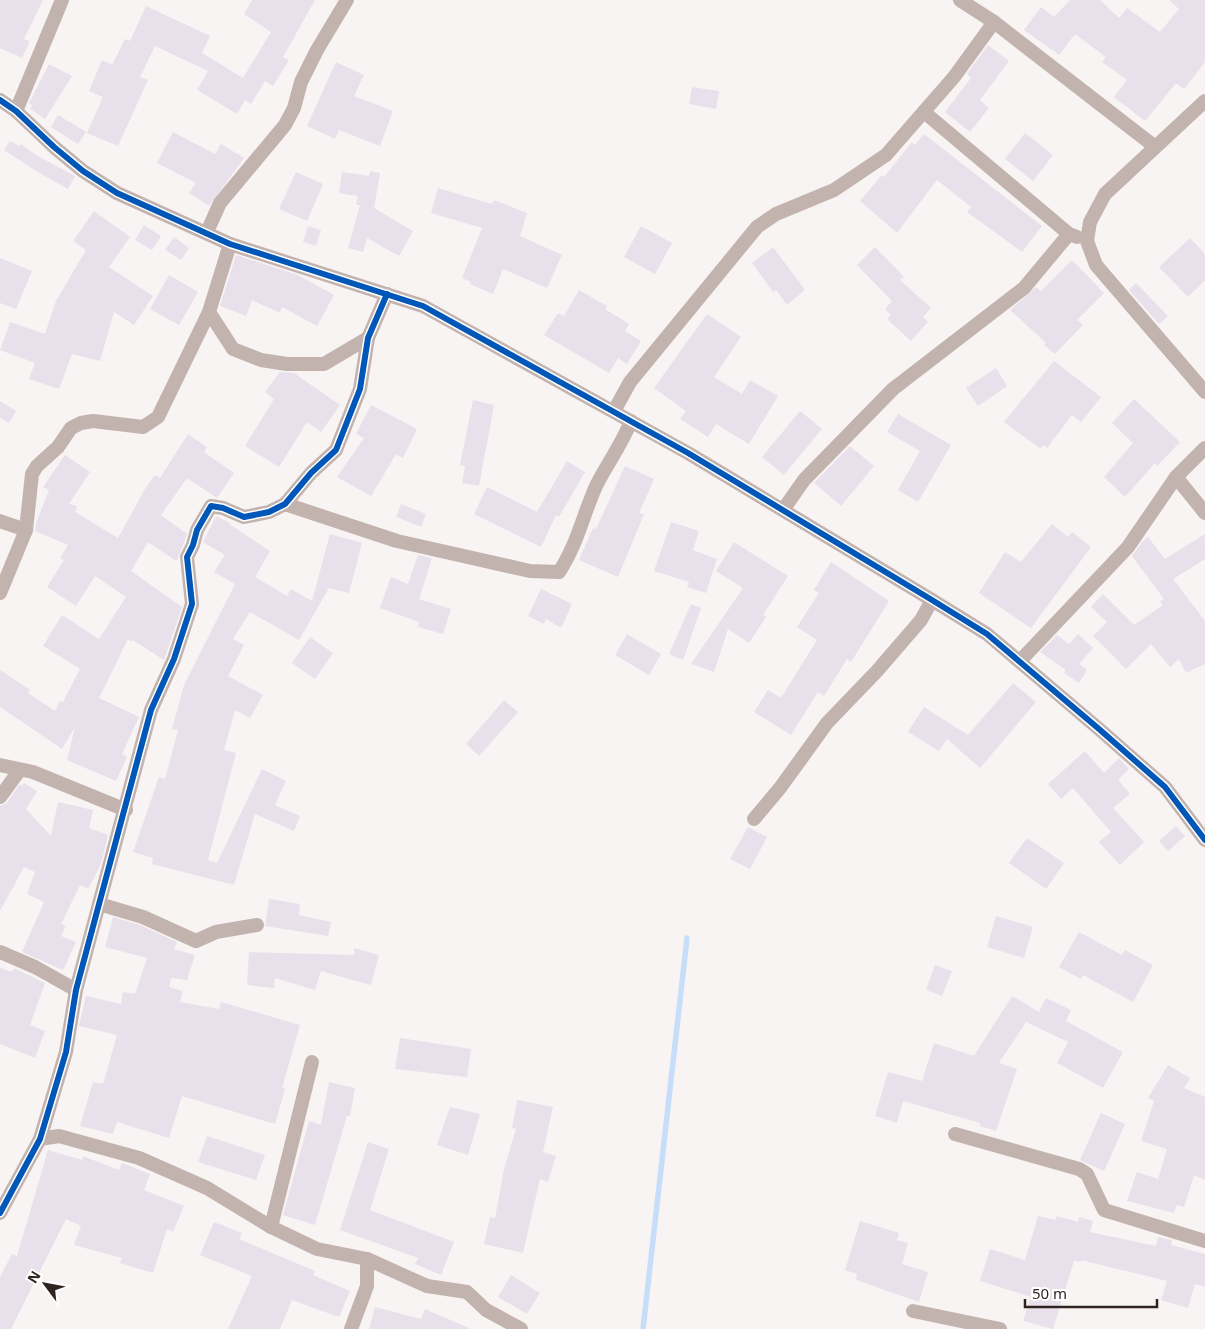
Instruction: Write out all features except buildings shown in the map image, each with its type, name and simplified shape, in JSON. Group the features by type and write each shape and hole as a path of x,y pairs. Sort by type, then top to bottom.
{"street":[{"path":"16,110 62,0"},
{"path":"207,232 220,203 286,125 294,108 301,82 347,0"},
{"path":"960,0 994,22 1154,146"},
{"path":"614,411 630,382 757,227 776,214 834,190 886,155 954,77 994,22"},
{"path":"0,100 16,110 54,147 117,193 230,244 423,306 614,411 932,600 987,634 1165,787 1205,840"},
{"path":"1205,101 1154,146 1105,194 1090,222 1086,241 1096,265 1205,392"},
{"path":"924,112 1069,234 1086,241"},
{"path":"782,510 804,480 893,389 1024,288 1069,234"},
{"path":"0,593 26,530 32,474 37,466 58,447 71,428 82,423 93,421 143,427 158,417 210,312 230,244"},
{"path":"0,1213 40,1139 66,1052 76,990 126,810 151,710 174,659 192,604 187,557 193,545 196,530 211,506 223,508 244,518 269,512 285,504 311,473 336,450 360,389 368,338 387,294"},
{"path":"210,312 233,349 261,360 278,363 324,364 368,338"},
{"path":"285,504 397,541 530,571 559,572 571,554 596,487 631,421"},
{"path":"1020,662 1128,547 1176,477 1205,448"},
{"path":"1176,477 1205,513"},
{"path":"0,521 26,530"},
{"path":"754,819 780,788 827,724 877,671 921,620 932,600"},
{"path":"0,765 19,771 33,772 126,810"},
{"path":"0,797 19,771"},
{"path":"99,904 143,917 196,941 216,932 257,924"},
{"path":"0,952 35,967 76,990"},
{"path":"271,1227 312,1062"},
{"path":"955,1134 1080,1169 1087,1174 1104,1210 1205,1241"},
{"path":"40,1139 59,1136 139,1158 207,1188 271,1227 317,1249 368,1259 426,1286 467,1292 486,1310 521,1329"},
{"path":"351,1329 367,1286 368,1259"},
{"path":"913,1311 1000,1329"}],"waterway":[{"path":"643,1329 687,938"}],"cycle path":[{"path":"0,100 16,111 83,171 117,193 230,244 423,306 688,453 932,600 987,634 1165,787 1205,840"},
{"path":"0,1213 40,1139 66,1052 76,990 151,710 174,659 192,604 187,557 197,530 211,506 223,508 244,517 269,512 285,504 311,473 336,450 360,389 368,338 387,294"}]}
